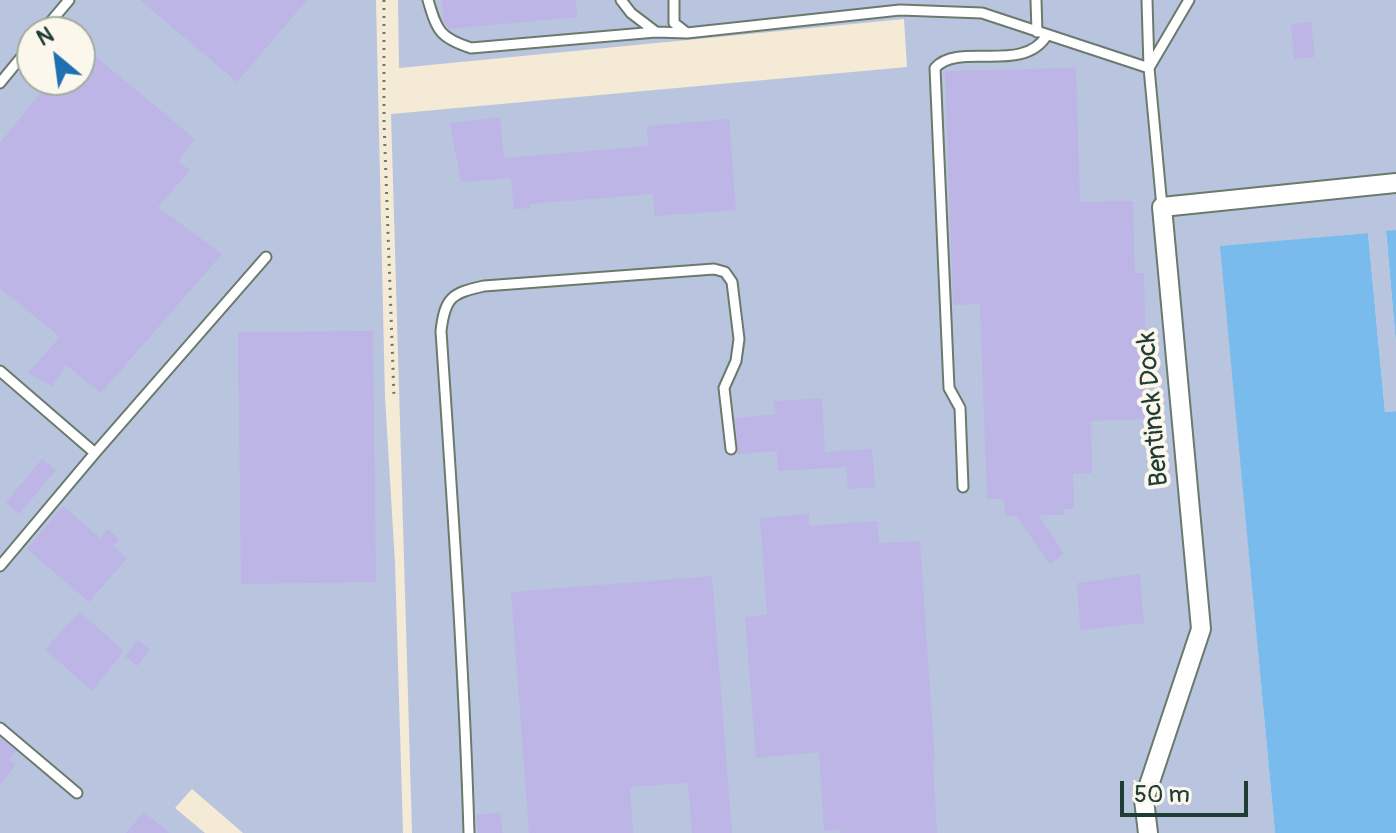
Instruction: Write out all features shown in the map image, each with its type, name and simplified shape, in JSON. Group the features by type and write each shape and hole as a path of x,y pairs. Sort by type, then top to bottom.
{"street":[{"path":"1162,207 1396,183"},
{"name":"Bentinck Dock","path":"1148,833 1144,800 1201,629 1162,207"}],"lane":[{"path":"56,16 69,0"},
{"path":"428,0 436,26 449,41 471,48 656,32 687,33 900,10 982,13 1149,68"},
{"path":"621,0 631,13 656,32"},
{"path":"674,0 674,23 687,33"},
{"path":"963,487 960,408 950,393 948,376 935,68 951,59 1021,54 1034,50 1042,34 1036,0"},
{"path":"1147,0 1149,68 1162,207"},
{"path":"1149,68 1189,0"},
{"path":"0,83 16,64"},
{"path":"0,566 266,257"},
{"path":"469,833 458,585 441,331 444,310 450,299 461,291 484,286 714,269 725,272 732,282 739,339 736,361 724,388 731,449"},
{"path":"0,371 95,453"},
{"path":"0,728 77,793"}],"path":[{"path":"384,0 384,122 394,397"}],"shaded area":[{"path":"0,0 376,0 385,397 395,563 403,833 243,833 192,789 175,808 205,833 0,833"},
{"path":"398,0 1396,0 1396,230 1386,232 1396,344 1396,411 1385,412 1368,233 1221,247 1275,833 412,833 391,114 907,67 904,19 399,68"}],"water":[{"path":"1396,230 1396,344 1386,231"},
{"path":"1368,233 1385,412 1396,411 1396,833 1275,833 1220,246"}],"building":[{"path":"140,0 307,0 237,82"},
{"path":"442,0 576,0 577,17 449,29 444,23"},
{"path":"1311,22 1315,57 1294,59 1291,24"},
{"path":"96,57 195,139 178,162 190,170 158,207 222,254 101,393 66,365 52,386 28,373 60,337 0,288 0,143 38,96 96,96"},
{"path":"1076,68 1080,202 1133,201 1135,273 1144,273 1147,419 1091,421 1092,473 1073,474 1074,509 1064,509 1064,515 1038,515 1064,554 1050,564 1016,516 1005,516 1004,499 987,499 980,304 953,305 945,71"},
{"path":"500,117 504,158 648,146 647,126 729,119 736,210 655,216 653,194 529,204 531,208 514,209 511,178 461,182 450,123"},
{"path":"373,331 376,582 241,584 238,332"},
{"path":"822,398 825,452 872,449 875,487 848,489 846,467 778,471 777,451 738,454 735,418 775,414 774,401"},
{"path":"42,459 56,470 19,514 6,502"},
{"path":"63,506 100,538 108,529 119,539 113,546 127,558 89,602 27,549"},
{"path":"809,514 809,526 877,521 879,543 920,541 937,833 824,831 819,752 756,758 745,617 767,615 760,518"},
{"path":"1140,574 1144,623 1080,630 1077,583"},
{"path":"712,576 732,833 692,833 688,783 630,787 633,833 529,833 511,592"},
{"path":"80,612 124,651 92,691 45,649"},
{"path":"138,640 150,650 137,666 125,656"},
{"path":"0,738 16,751 9,760 16,765 0,785"},
{"path":"144,812 169,833 126,833"},
{"path":"500,812 503,833 478,833 476,815"}]}
